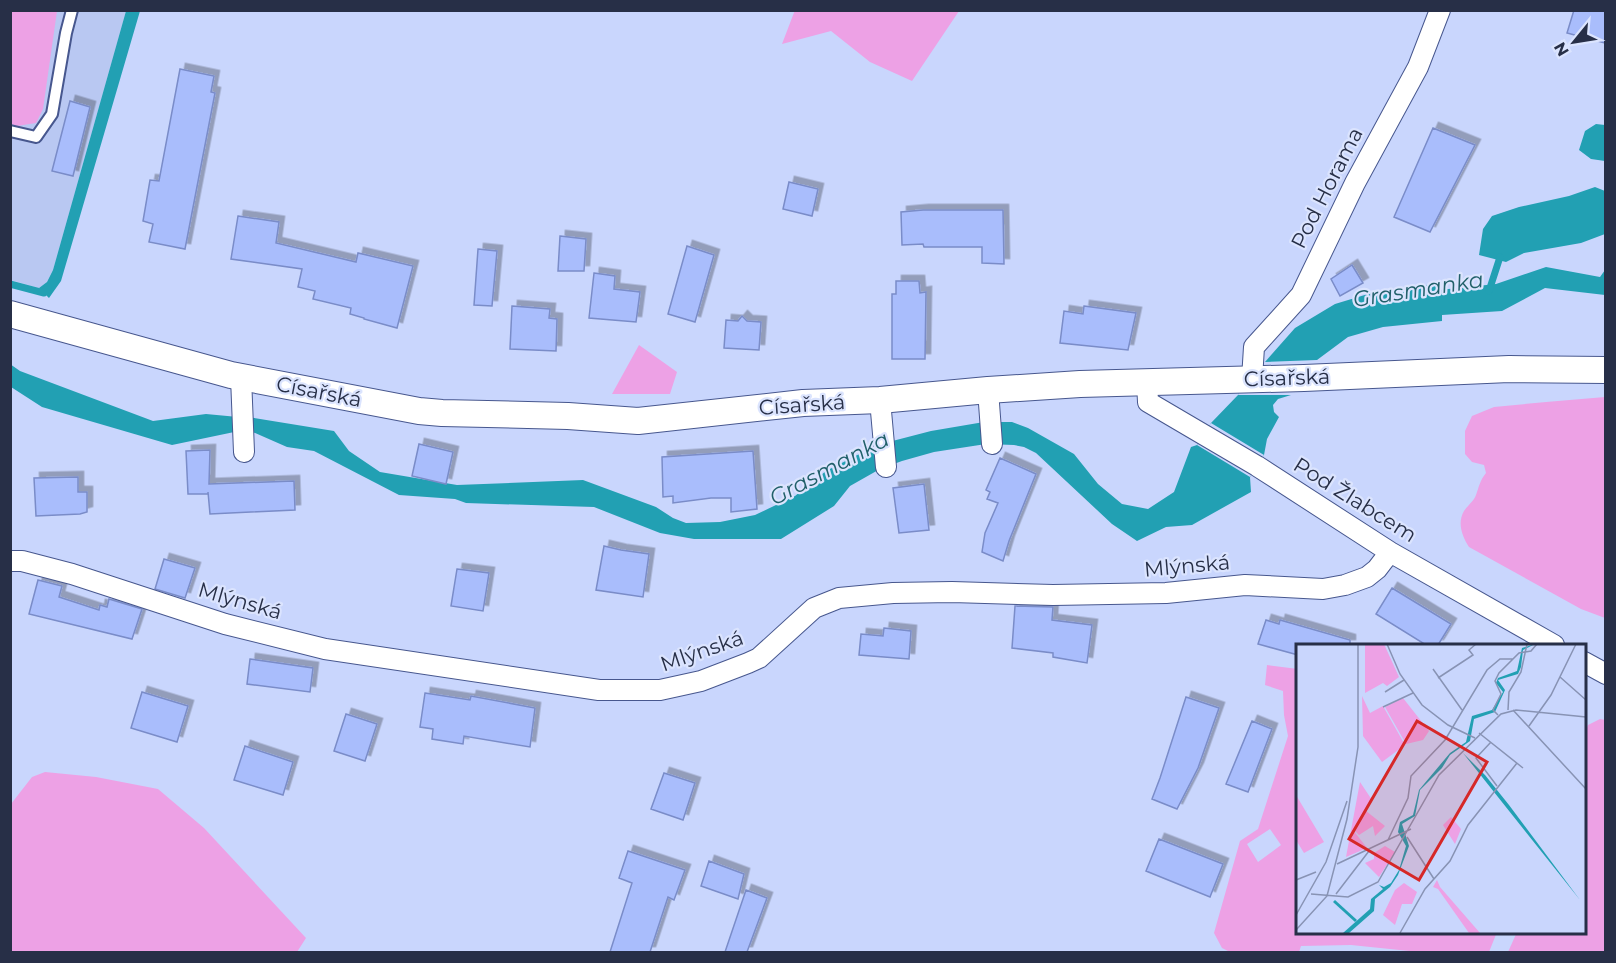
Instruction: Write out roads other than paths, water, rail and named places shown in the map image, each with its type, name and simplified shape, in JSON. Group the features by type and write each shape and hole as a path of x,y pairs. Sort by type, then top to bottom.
{"street":[{"name":"Pod Horama","path":"1252,379 1254,347 1301,295 1355,183 1418,67 1440,10"},
{"name":"Císařská","path":"10,314 241,377 431,412 568,416 632,421 803,403 880,400 988,390 1509,369 1605,370"},
{"path":"241,377 244,452"},
{"name":"Pod Žlabcem","path":"1147,382 1148,402 1257,466 1390,552 1552,644"},
{"path":"988,390 992,444"},
{"path":"880,400 886,467"},
{"name":"Mlýnská","path":"10,561 22,561 72,574 225,624 325,649 599,690 660,690 701,681 759,658 814,608 839,598 928,592 1053,595 1166,593 1245,585 1323,589 1345,585 1367,577 1377,569 1390,552"},
{"path":"1586,663 1605,674"}],"lane":[{"path":"10,131 36,137 52,114 72,10"}],"water":[{"path":"126,11 140,11 61,281 49,298 39,288 47,282 53,270"},
{"path":"1596,124 1605,125 1605,161 1591,159 1579,150 1585,131"},
{"path":"1595,187 1605,191 1605,234 1581,243 1524,253 1506,262 1479,255 1483,229 1492,216"},
{"name":"Grasmanka","path":"1546,267 1600,277 1605,270 1605,295 1545,288 1502,311 1442,315 1442,321 1383,327 1348,337 1317,360 1317,364 1291,391 1291,395 1278,399 1273,405 1274,412 1279,417 1267,439 1264,455 1250,477 1251,492 1192,525 1166,527 1137,541 1112,524 1036,453 1014,445 986,444 934,452 880,469 850,486 834,506 781,539 694,539 660,533 594,507 466,503 455,499 399,495 314,451 287,447 248,430 172,445 42,407 11,387 10,364 20,371 153,421 206,414 248,417 334,431 349,451 380,472 457,485 583,480 656,507 686,523 720,522 755,515 795,496 826,471 877,445 931,431 984,422 1012,422 1028,428 1074,454 1098,484 1122,504 1148,509 1174,492 1191,447 1197,445 1211,423 1265,366 1265,362 1295,328 1335,304 1368,294 1439,283 1439,290 1496,284"}],"waterway":[{"name":"Grasmanka","path":"1489,291 1500,257"},
{"path":"10,284 44,293 48,287"}]}
